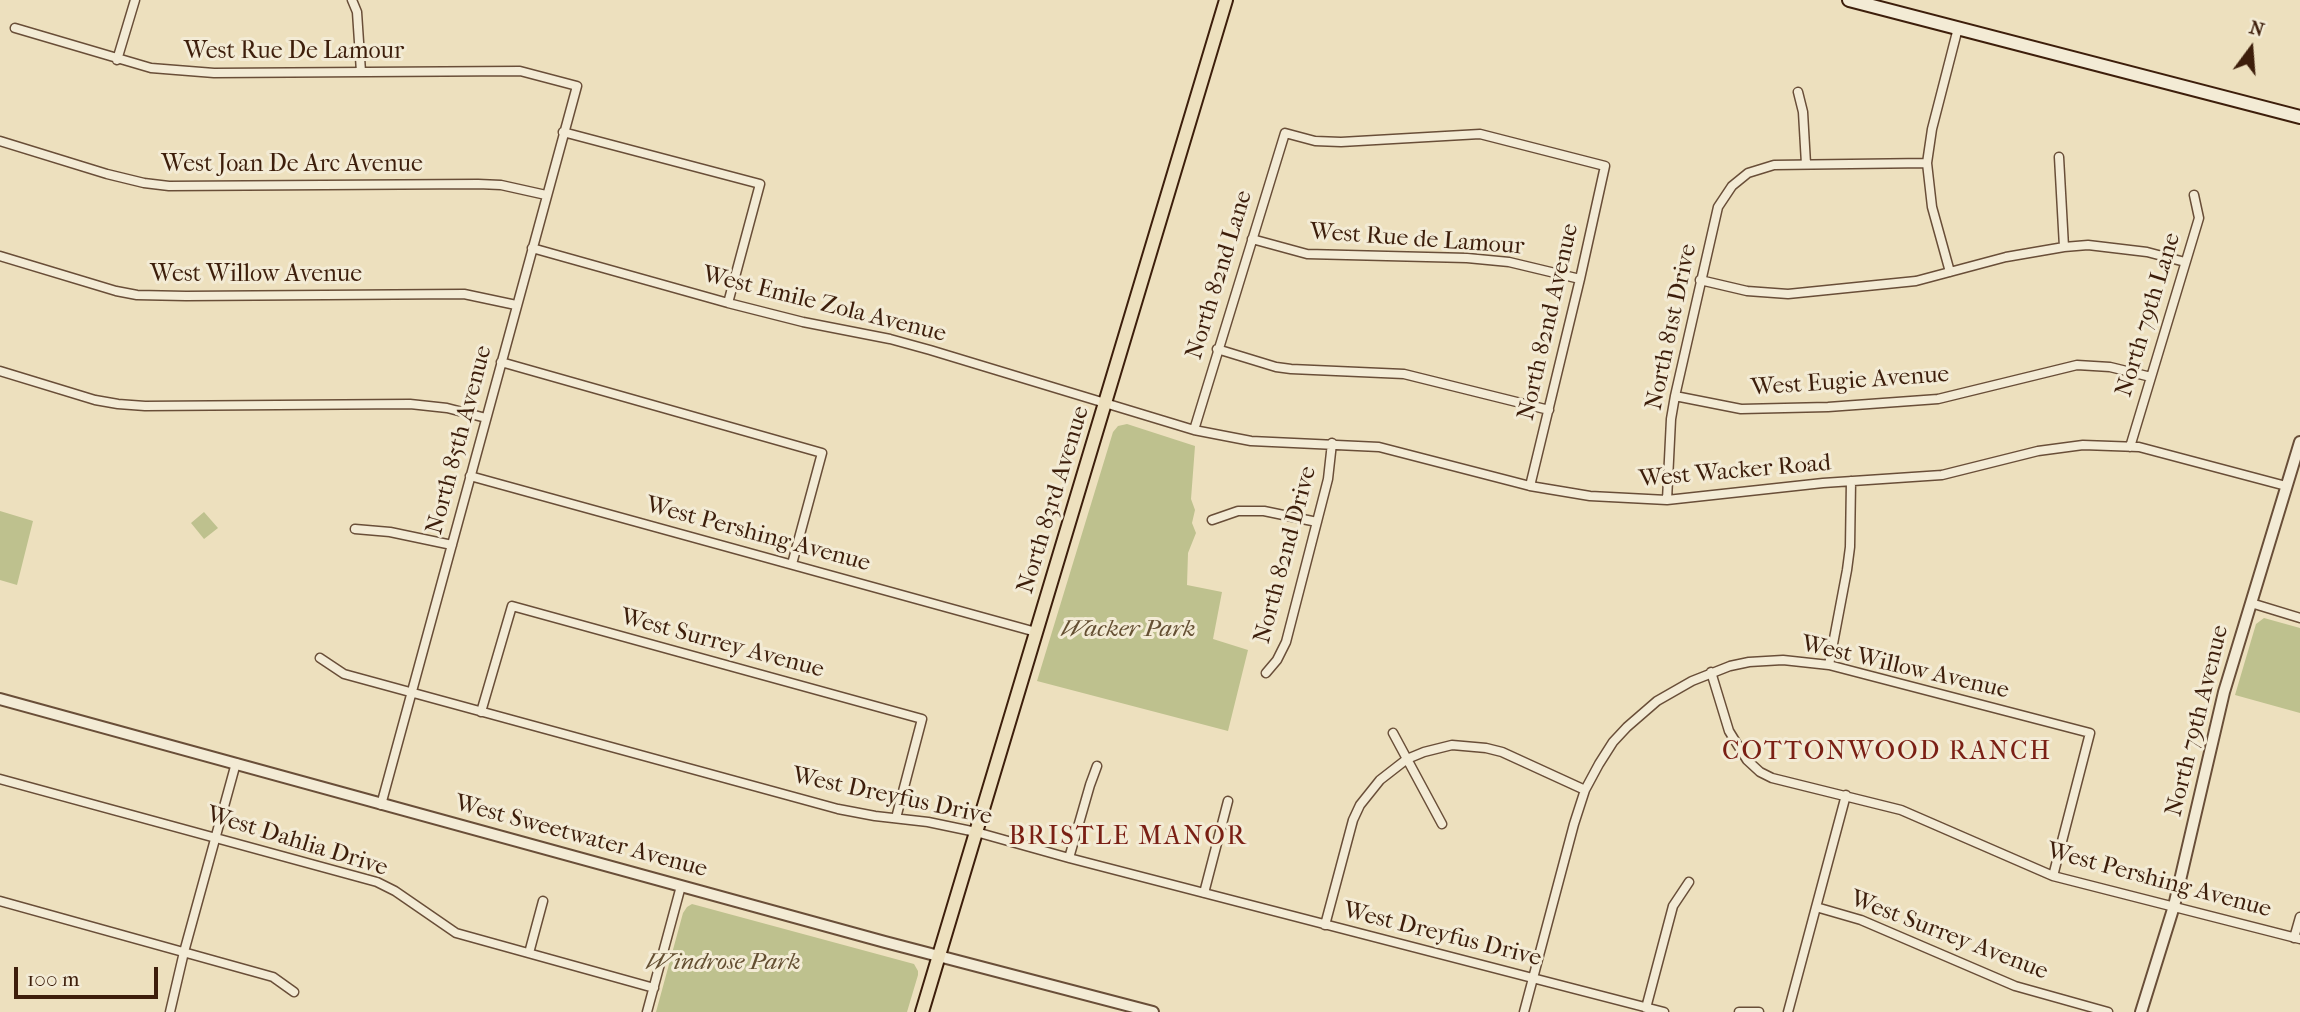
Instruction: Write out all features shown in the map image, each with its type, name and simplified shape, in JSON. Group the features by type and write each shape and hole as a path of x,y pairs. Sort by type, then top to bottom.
{"main road":[{"name":"North 83rd Avenue","path":"922,1012 1226,0"},
{"path":"1849,0 2300,117"}],"street":[{"path":"117,60 135,0"},
{"path":"352,0 356,12 360,72"},
{"name":"West Rue De Lamour","path":"15,28 151,68 214,73 520,71 577,86"},
{"path":"1950,272 1933,206 1927,163 1931,129 1958,29"},
{"name":"North 85th Avenue","path":"382,804 577,86"},
{"path":"1798,92 1803,112 1806,164 1927,163"},
{"path":"563,132 760,184 728,303"},
{"name":"North 82nd Avenue","path":"1285,133 1315,141 1341,142 1480,134 1605,166 1530,486"},
{"name":"North 82nd Lane","path":"1194,430 1285,133"},
{"name":"West Joan De Arc Avenue","path":"0,141 107,174 169,186 478,184 501,185 546,195"},
{"path":"2059,157 2064,247"},
{"name":"North 81st Drive","path":"1667,500 1671,419 1675,396 1718,207 1732,186 1748,173 1774,165 1806,164"},
{"name":"North 79th Lane","path":"2130,447 2199,218 2194,195"},
{"name":"West Rue de Lamour","path":"1252,239 1307,254 1467,258 1509,262 1580,279"},
{"path":"1700,280 1747,291 1788,294 1916,281 2006,257 2064,247 2110,246 2185,262"},
{"name":"West Emile Zola Avenue","path":"532,248 728,303 803,322 890,339 1105,404"},
{"name":"West Willow Avenue","path":"0,256 137,295 464,294 516,305"},
{"path":"1217,349 1276,367 1404,374 1549,410"},
{"path":"501,362 822,453 792,564"},
{"name":"West Eugie Avenue","path":"1675,396 1741,409 1828,407 1938,399 2077,365 2110,367 2151,377"},
{"path":"0,371 95,400 118,404 410,404 447,408 486,418"},
{"name":"West Wacker Road","path":"1105,404 1194,430 1251,440 1332,443 1395,450 1530,486 1609,499 1667,500 1851,481 1942,475 2067,446 2130,447 2286,486"},
{"name":"North 79th Avenue","path":"2141,1012 2174,906 2224,692 2300,442"},
{"name":"North 82nd Drive","path":"1266,673 1278,660 1286,642 1328,479 1332,443"},
{"name":"West Pershing Avenue","path":"470,476 1036,632"},
{"path":"1829,665 1849,559 1851,481"},
{"path":"1212,520 1248,511 1264,511 1317,522"},
{"path":"355,529 390,532 452,545"},
{"path":"2251,603 2300,618"},
{"name":"West Surrey Avenue","path":"481,712 512,606 922,719 896,818"},
{"name":"West Dreyfus Drive","path":"320,658 344,674 838,809 976,832 1664,1012"},
{"name":"West Willow Avenue","path":"1524,1012 1585,790 1613,742 1641,713 1674,690 1711,672 1749,662 1783,660 1829,665 2090,733 2053,876"},
{"name":"West Pershing Avenue","path":"1711,672 1730,731 1747,760 1759,772 1772,778 1911,813 2053,876 2297,939"},
{"name":"West Sweetwater Avenue","path":"0,699 939,957 1153,1012"},
{"path":"1392,733 1442,824"},
{"path":"1325,925 1351,828 1360,805 1380,780 1407,759 1452,745 1486,748 1502,752 1585,790"},
{"path":"170,1012 236,763"},
{"path":"1069,858 1097,766"},
{"name":"West Dahlia Drive","path":"0,779 377,882 395,891 456,933 654,988"},
{"path":"1788,1012 1846,795"},
{"path":"1204,893 1228,802"},
{"path":"1646,1008 1673,906 1689,882"},
{"path":"647,1012 681,886"},
{"path":"0,901 273,977 294,992"},
{"path":"528,953 543,901"},
{"name":"West Surrey Avenue","path":"1816,907 1861,920 2003,982 2108,1012"},
{"path":"2297,939 2300,917"},
{"path":"1739,1012 1759,1012"}],"green space":[{"name":"Wacker Park","path":"1127,424 1195,446 1191,499 1195,510 1192,523 1196,533 1188,553 1187,585 1222,592 1213,639 1248,650 1228,731 1037,681 1113,432 1118,426"},
{"path":"0,511 33,521 17,585 0,580"},
{"path":"204,512 218,528 204,539 191,523"},
{"path":"2264,618 2300,628 2300,713 2235,695 2256,624"},
{"name":"Windrose Park","path":"692,904 914,964 918,975 907,1012 656,1012 683,913"}],"district":[{"name":"COTTONWOOD RANCH","path":"1887,753"},
{"name":"BRISTLE MANOR","path":"1128,838"}]}
